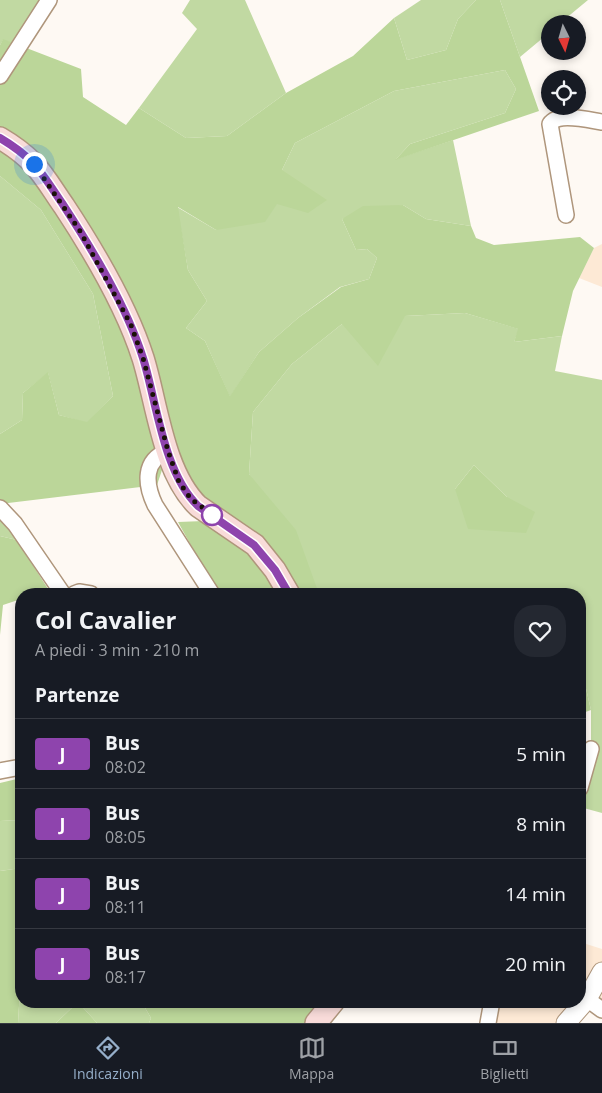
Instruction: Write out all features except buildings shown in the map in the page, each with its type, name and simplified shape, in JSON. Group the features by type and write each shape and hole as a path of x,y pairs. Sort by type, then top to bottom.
{"main road":[{"path":"0,138 24,154 43,175 80,231 131,325 143,358 168,451 179,482 198,506 254,545 275,570 286,588"},
{"path":"316,1023 328,1008"}],"street":[{"path":"0,76 49,0"},
{"path":"566,215 550,124 552,120 561,117 602,122"},
{"path":"168,451 160,454 152,462 148,475 149,490 155,504 208,588"},
{"path":"0,508 16,524 59,588"},
{"path":"586,767 591,749"},
{"path":"0,771 15,768"},
{"path":"566,1023 595,1004 602,972"},
{"path":"488,1023 491,1008"}],"shaded area":[{"path":"602,244 602,287 579,278 594,248"},
{"path":"586,944 602,949 602,1012 588,1003 586,1005"},
{"path":"487,1008 583,1008 568,1023 485,1023"}],"green space":[{"path":"0,0 41,0 12,43 3,40 0,45"},
{"path":"190,0 245,0 286,93 227,136 186,138 139,108 197,29 182,13"},
{"path":"421,0 476,0 458,19 446,50 407,60 394,18"},
{"path":"476,0 500,0 539,111 395,160 410,144 505,113 516,89 505,70 394,91 295,143 282,170 327,200 308,213 277,204 265,222 216,230 178,207 188,270 207,301 186,328 205,341 230,396 259,352 298,318 341,287 369,279 377,258 367,249 356,250 342,219 363,206 403,205 426,219 471,226 476,238 494,245 580,237 594,248 573,291 562,336 514,342 518,329 465,313 405,316 378,366 342,324 292,364 253,412 249,474 296,530 317,588 215,588 178,522 204,521 172,440 157,485 0,504 0,434 22,420 23,393 48,372 59,415 87,422 113,396 93,294 41,210 0,176 0,45 3,39 81,69 83,97 126,125 139,108 186,138 227,136 286,93 353,56 394,18 407,60 446,50 458,19"},
{"path":"500,0 588,0 570,15 541,15 541,40 520,57"},
{"path":"505,70 516,89 505,113 410,144 396,159 453,140 471,226 426,219 403,205 342,219 356,250 367,249 377,258 369,279 340,287 298,318 259,352 230,397 205,341 186,328 207,301 188,270 177,207 216,230 282,170 295,143 394,91"},
{"path":"0,176 41,210 93,294 113,396 87,423 59,415 48,373 23,393 22,420 0,434"},
{"path":"465,313 519,329 514,342 562,336 555,371 602,380 602,813 586,809 586,767 591,749 591,710 586,689 586,588 316,588 249,474 253,412 292,364 342,324 405,316","holes":["474,465 507,497 455,489"]},
{"path":"474,465 507,497 535,512 526,533 468,529 455,489"},
{"path":"0,513 17,540 0,536"},
{"path":"0,536 17,540 47,588 15,588 15,601 3,605 0,635"},
{"path":"586,689 591,710 586,712"},
{"path":"15,779 15,820 0,821 0,783"},
{"path":"15,820 15,869 0,871 0,821"},
{"path":"15,869 15,1008 19,1008 18,1023 0,1023 0,871"},
{"path":"19,1008 72,1008 56,1023 18,1023"},
{"path":"72,1008 83,1008 97,1023 56,1023"},
{"path":"83,1008 145,1008 151,1018 149,1023 97,1023"},
{"path":"145,1008 334,1008 322,1023 149,1023 151,1018"}],"bus line":[{"name":"J","path":"0,138 24,154 43,175 80,231 131,325 143,358 168,451 179,482 198,506 254,545 275,570 286,588"}],"route":[{"path":"34,164 80,231 131,325 143,358 168,451 179,482 198,506 217,518 212,515"}]}
